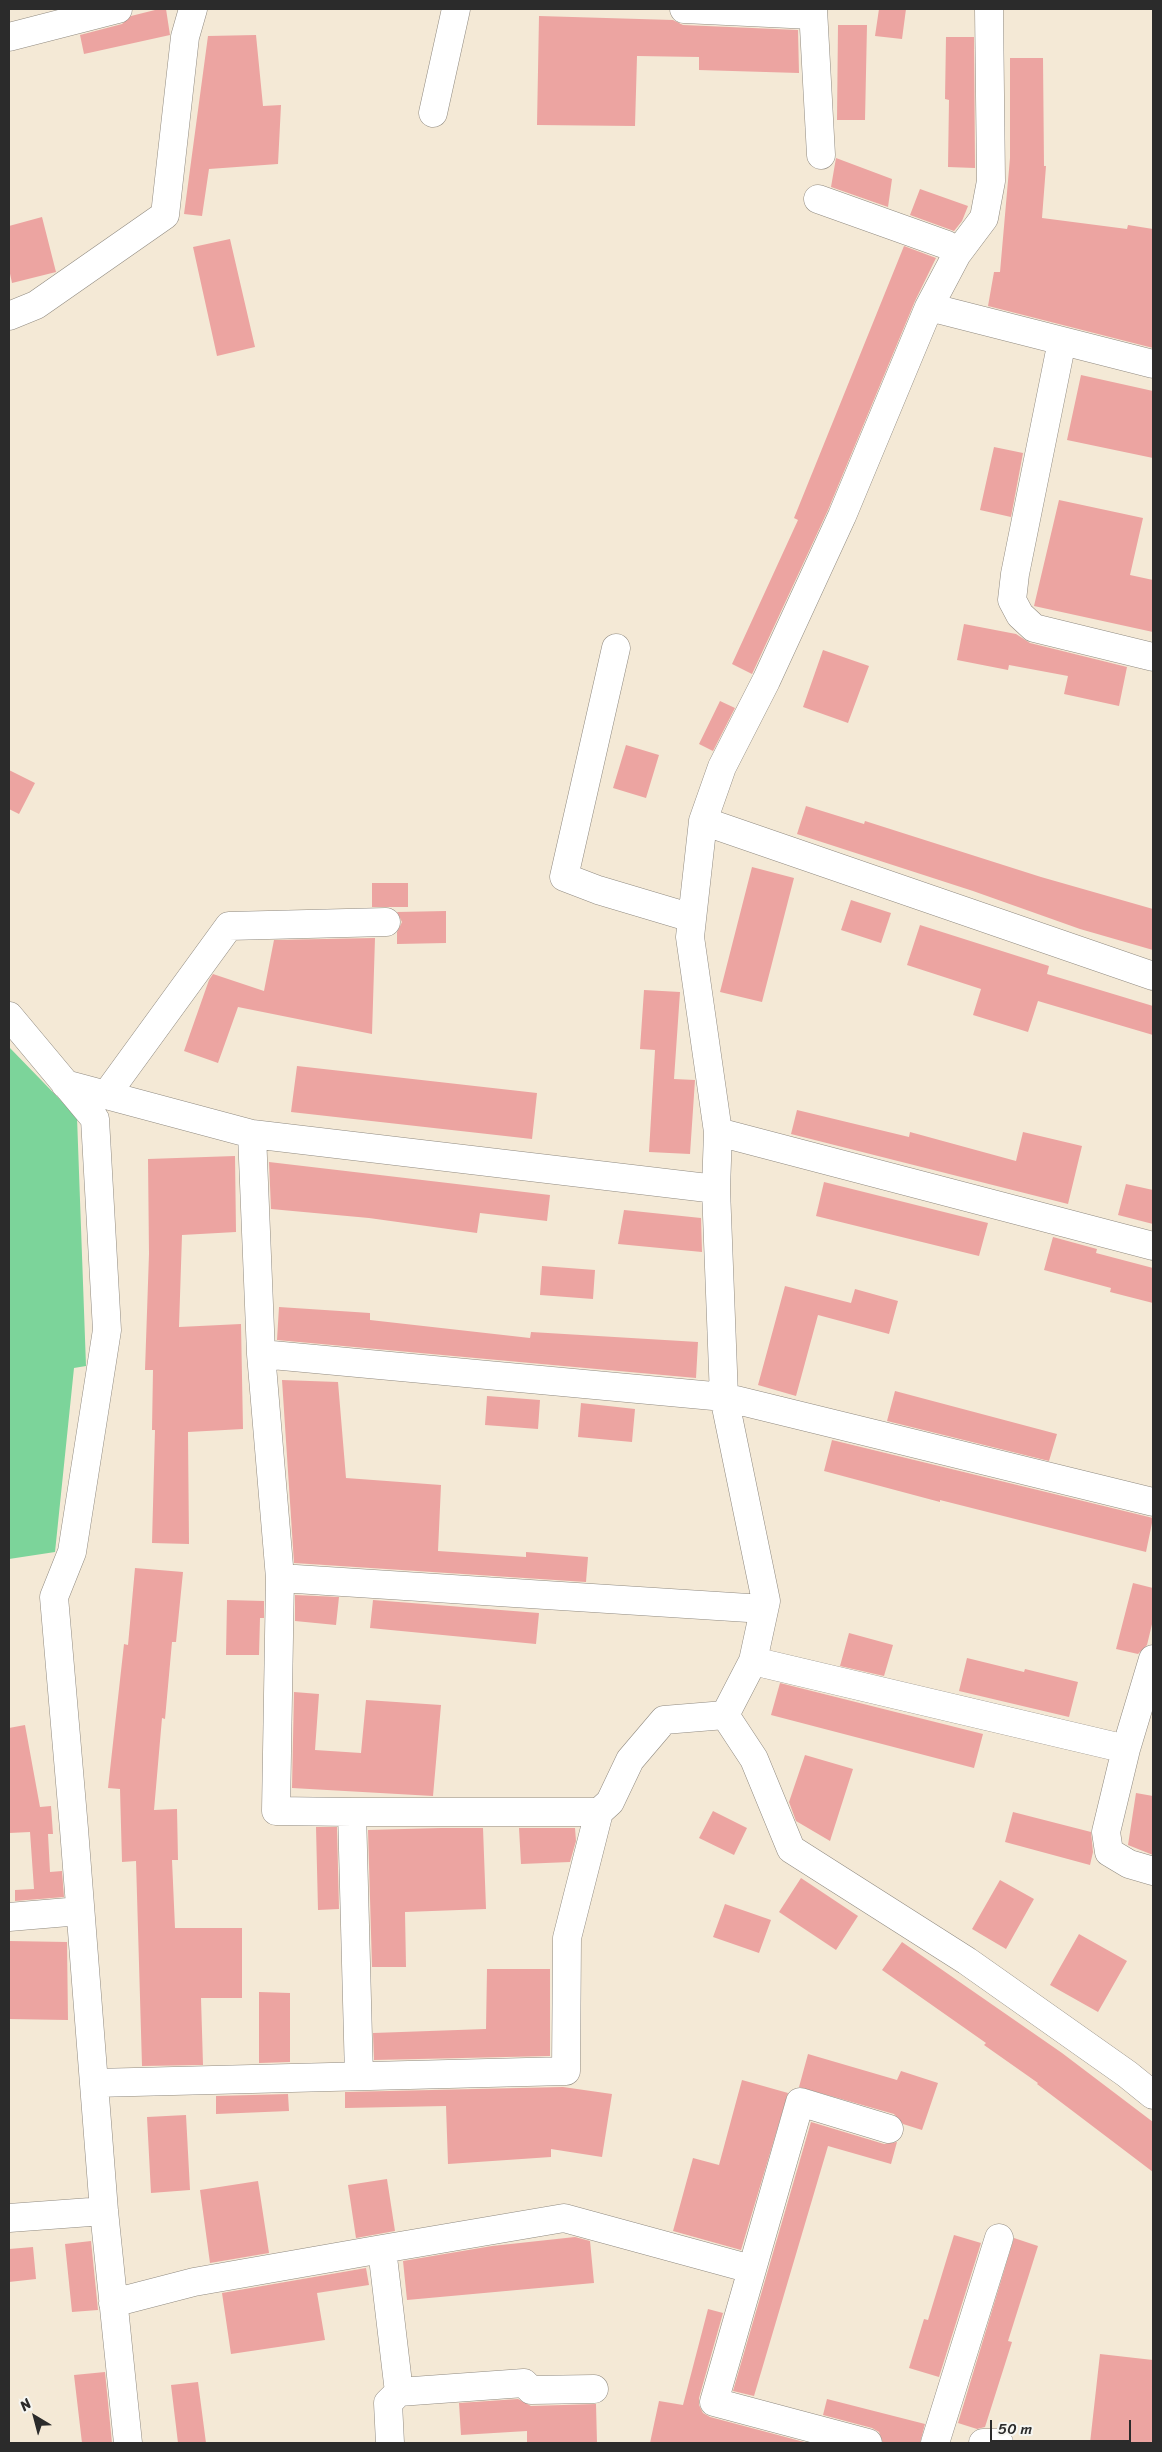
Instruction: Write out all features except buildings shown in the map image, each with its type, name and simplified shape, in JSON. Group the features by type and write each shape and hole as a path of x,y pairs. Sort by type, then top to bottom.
{"street":[{"path":"9,37 118,9"},
{"path":"9,316 36,305 166,215 185,37 193,9"},
{"path":"433,113 456,9"},
{"path":"684,9 813,12 821,155"},
{"path":"725,1715 753,1661 766,1601 724,1397 716,1189 718,1132 690,937 703,821 722,766 766,682 842,516 929,307 957,254 984,218 991,181 989,9"},
{"path":"818,198 947,245 957,254"},
{"path":"929,307 1153,364"},
{"path":"1062,341 1015,574 1012,600 1020,615 1034,628 1153,657"},
{"path":"616,648 564,877 598,890 692,918"},
{"path":"703,821 1153,976"},
{"path":"106,1095 229,926 386,922"},
{"path":"9,1016 95,1119 108,1330 72,1552 54,1597 104,2211 128,2443"},
{"path":"65,1084 252,1134 716,1189"},
{"path":"718,1132 1153,1246"},
{"path":"252,1134 261,1354 280,1578 276,1811 599,1812"},
{"path":"261,1354 724,1397 1153,1502"},
{"path":"280,1578 764,1608"},
{"path":"1153,1659 1126,1748 1106,1832 1109,1852 1129,1864 1153,1871"},
{"path":"753,1661 1126,1748"},
{"path":"95,2083 566,2071 567,1938 599,1812 610,1802 630,1760 664,1720 725,1715"},
{"path":"725,1715 754,1759 790,1849 967,1961 1127,2074 1153,2096"},
{"path":"352,1812 359,2076"},
{"path":"9,1917 80,1911"},
{"path":"868,2443 714,2402 800,2102 890,2129"},
{"path":"9,2218 104,2211"},
{"path":"114,2303 194,2282 564,2218 751,2269"},
{"path":"935,2443 999,2238"},
{"path":"382,2249 399,2392"},
{"path":"390,2443 388,2403 399,2392 524,2383 531,2390 594,2389"},
{"path":"983,2443 999,2443"}],"green space":[{"path":"9,1047 77,1117 86,1366 74,1368 55,1552 9,1559"}]}
